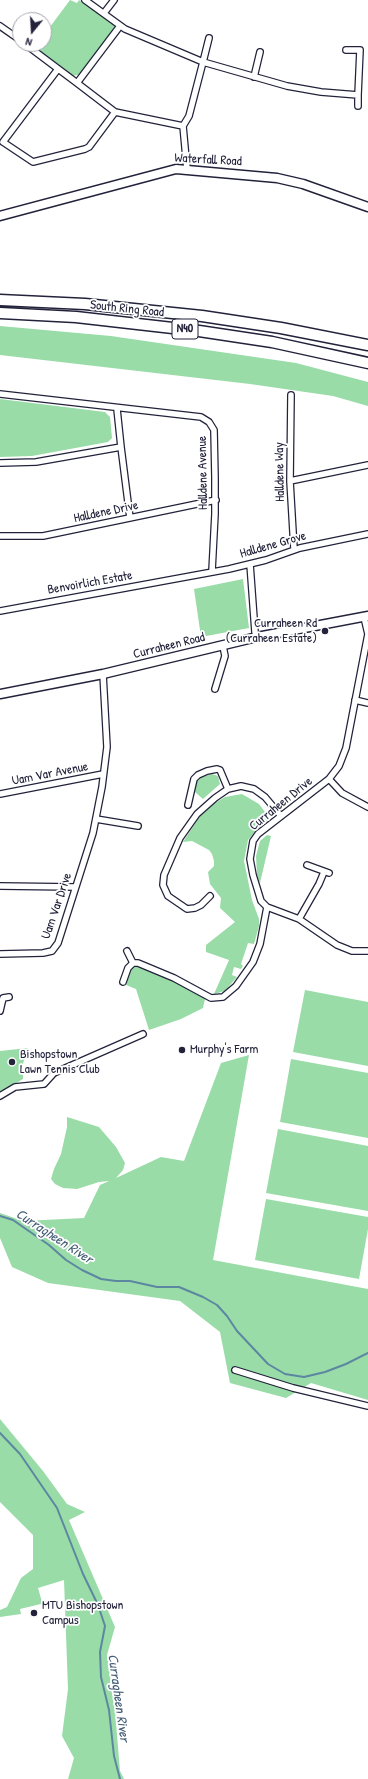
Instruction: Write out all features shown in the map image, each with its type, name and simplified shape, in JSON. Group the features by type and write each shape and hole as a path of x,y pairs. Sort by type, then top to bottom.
{"highway":[{"name":"South Ring Road","path":"0,300 85,304 202,316 281,328 368,345"},
{"name":"South Ring Road","path":"0,313 76,317 199,331 272,342 368,363"}],"street":[{"path":"85,0 120,26 203,62 254,78 287,86 321,92 358,95"},
{"path":"104,13 114,0"},
{"path":"0,26 12,34"},
{"path":"77,83 120,26"},
{"path":"187,169 183,126 189,116 209,38"},
{"path":"346,50 360,50 358,106"},
{"path":"36,52 115,112 183,126"},
{"path":"254,78 260,52"},
{"path":"58,69 2,141 33,162 85,149 89,147 115,112"},
{"name":"Waterfall Road","path":"0,216 46,205 164,171 187,169 278,178 303,184 368,207"},
{"name":"Halldene Avenue","path":"0,394 201,417 209,422 214,430 216,500 212,571"},
{"name":"Halldene Way","path":"291,395 290,481 294,549"},
{"path":"117,408 130,518"},
{"path":"0,463 36,462 121,447"},
{"path":"290,481 368,465"},
{"name":"Halldene Drive","path":"0,536 43,536 216,500"},
{"name":"Halldene Grove","path":"184,577 250,564 294,549 368,534"},
{"path":"250,564 255,632 257,637"},
{"name":"Benvoirlich Estate","path":"0,611 184,577"},
{"name":"Curraheen Road","path":"0,694 103,674 257,637 366,616"},
{"name":"Curraheen Drive","path":"267,907 261,901 253,875 250,859 253,841 258,834 329,779 339,766 346,748 354,700 368,634 366,616"},
{"path":"215,688 225,656 223,646"},
{"name":"Uam Var Drive","path":"0,954 43,953 52,951 58,943 93,833 96,819 107,747 105,685 103,674"},
{"path":"354,700 368,703"},
{"path":"188,804 194,779 198,775 207,771 217,769 220,770 228,789"},
{"name":"Uam Var Avenue","path":"0,794 103,774"},
{"name":"Curraheen Drive","path":"329,779 342,793 368,807"},
{"path":"210,896 201,905 195,908 187,909 168,896 163,885 164,876 186,827 215,798 228,789 241,786 254,789 265,797 281,816"},
{"path":"96,819 138,826"},
{"path":"299,919 326,872 307,865"},
{"path":"0,886 75,887"},
{"path":"124,982 128,968 133,963 138,963 156,969 211,998 223,997 236,986 253,962 260,944 267,907 299,919 337,945 352,951 368,951"},
{"path":"127,951 133,963"},
{"path":"0,1011 3,998 9,997"},
{"path":"0,1096 15,1087 44,1084 54,1072 143,1034"},
{"path":"235,1370 293,1388 368,1406"}],"green space":[{"path":"70,0 77,3 79,0 115,26 81,74 73,76 40,52 52,52 52,24"},
{"path":"0,326 111,336 296,363 368,382 368,406 333,396 250,384 0,355"},
{"path":"0,399 105,412 110,417 112,438 108,442 32,456 0,457"},
{"path":"243,579 249,628 201,637 194,589"},
{"path":"212,774 218,776 220,784 203,799 195,792 196,783 200,778"},
{"path":"242,794 259,804 268,816 268,820 257,829 248,840 244,861 252,900 259,919 259,926 254,944 248,943 241,964 243,966 241,969 234,967 232,975 237,977 225,991 214,994 229,960 206,952 206,945 235,922 220,908 221,898 210,884 208,872 214,866 212,854 209,850 192,841 183,842 200,816 215,803 225,797"},
{"path":"267,835 271,836 260,883 257,875 256,856 260,841"},
{"path":"138,966 168,978 205,999 203,1008 181,1019 149,1030 136,989 126,985 130,969"},
{"path":"305,990 368,1002 368,1066 293,1052"},
{"name":"Bishopstown Lawn Tennis Club","path":"28,1048 20,1073 23,1074 23,1079 0,1093 0,1051"},
{"path":"249,1055 213,1260 368,1289 368,1400 311,1383 286,1398 230,1383 220,1332 180,1301 48,1283 12,1267 0,1238 0,1213 23,1221 84,1218 100,1185 109,1181 99,1182 77,1189 63,1188 55,1184 51,1179 61,1154 67,1127 67,1117 99,1127 116,1147 125,1163 123,1170 116,1178 161,1157 184,1161 221,1063"},
{"path":"291,1059 368,1073 368,1138 280,1122"},
{"path":"278,1129 368,1146 368,1211 266,1193"},
{"path":"266,1199 368,1217 368,1229 359,1279 255,1260"},
{"path":"0,1419 43,1471 67,1504 85,1512 69,1520 115,1627 107,1655 115,1711 120,1771 124,1779 68,1779 74,1758 62,1736 68,1689 64,1580 38,1588 42,1602 46,1601 45,1603 20,1609 21,1614 0,1617 0,1610 7,1607 21,1578 33,1569 33,1535 0,1502"}],"waterway":[{"name":"Curragheen River","path":"0,1216 13,1220 49,1245 66,1260 101,1279 130,1281 157,1287 179,1287 203,1297 217,1305 227,1316 237,1331 268,1364 285,1374 304,1377 325,1372 368,1353"},
{"name":"Curragheen River","path":"0,1433 20,1454 57,1508 83,1574 98,1605 105,1626 100,1652 101,1677 109,1710 114,1756 120,1779"}],"place":[{"name":"Curraheen Rd (Curraheen Estate)","path":"325,631"},
{"name":"Murphy's Farm","path":"182,1050"},
{"name":"Bishopstown Lawn Tennis Club","path":"12,1062"},
{"name":"MTU Bishopstown Campus","path":"34,1613"}]}
